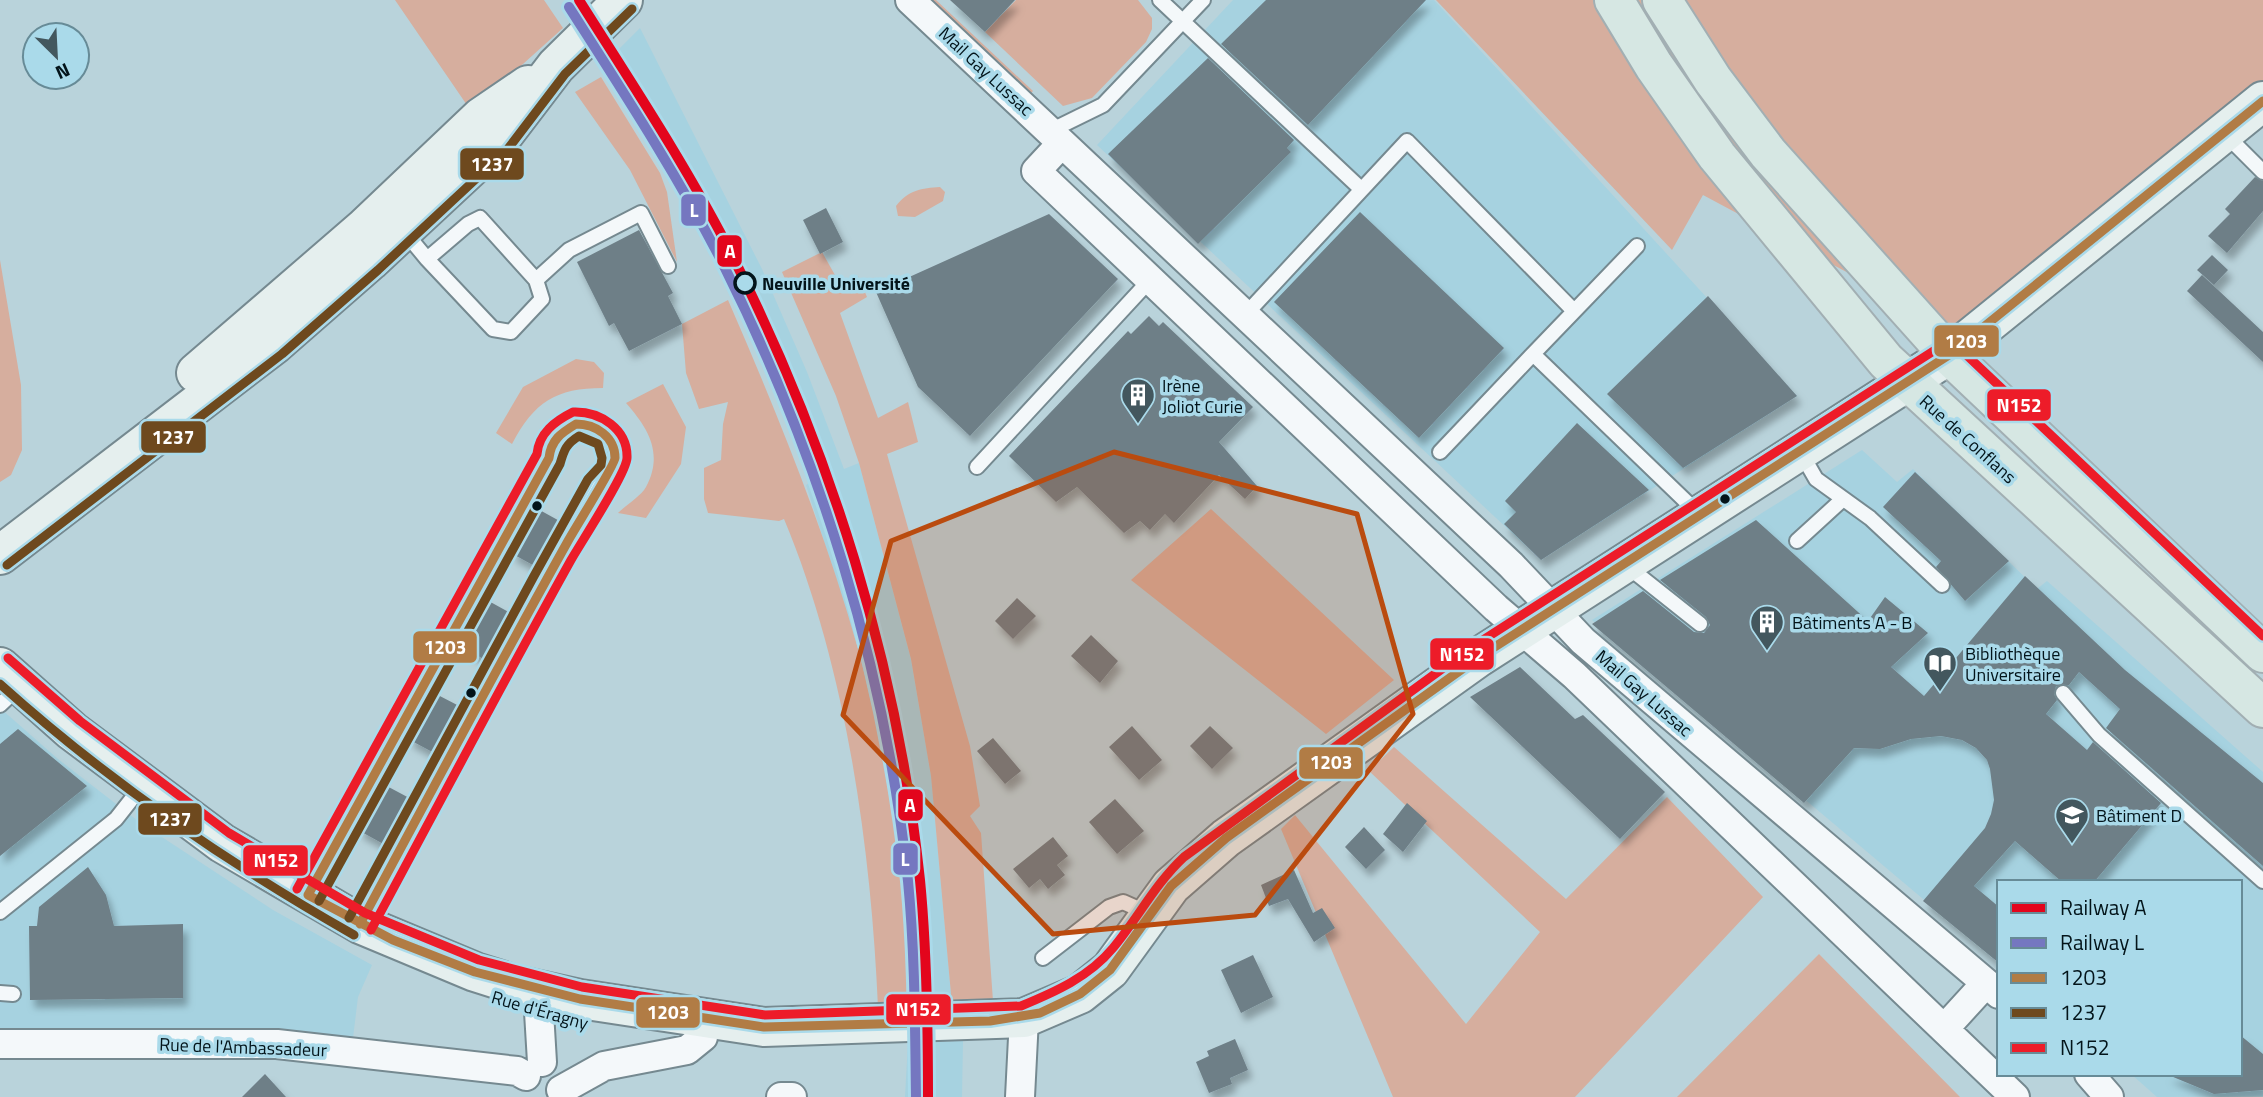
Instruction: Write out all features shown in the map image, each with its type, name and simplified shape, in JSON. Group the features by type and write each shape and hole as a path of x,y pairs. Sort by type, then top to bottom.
{"main road":[{"name":"Rue de Conflans","path":"1614,0 1654,66 1717,156 1907,384 2263,708"},
{"path":"1662,0 1713,80 1768,153 1948,355 2263,653"}],"street":[{"path":"0,555 275,344 409,228 498,142 556,66 623,0"},
{"name":"Mail Gay Lussac","path":"910,0 1245,314 1555,609 1595,651 1994,982 1944,1029"},
{"name":"Rue d'Éragny","path":"7,686 222,843 308,895 377,932 516,985 764,1027 1007,1019 1064,1002 1097,981 1122,957 1171,886 1226,838 1469,664 1907,384 1948,355 2263,101"},
{"name":"Mail Gay Lussac","path":"1056,137 1035,171 1523,630 1574,674 2015,1097"},
{"path":"0,526 265,316 409,228"},
{"path":"1150,280 1177,250"},
{"path":"1294,415 1319,386"},
{"name":"Rue d'Éragny","path":"377,932 440,980 539,1012 594,1026 640,1033 703,1037 744,1033 764,1027"},
{"path":"618,1003 611,1012 550,1006 539,1012 543,1084 604,1066 687,1049 703,1037"},
{"path":"1007,1019 1020,1097"},
{"name":"Rue de l'Ambassadeur","path":"0,1044 277,1044 517,1071 543,1084"},
{"path":"2091,1076 2109,1097"},
{"path":"781,1097 792,1097"}],"lane":[{"path":"1160,0 1361,189"},
{"path":"1056,137 1103,105 1203,0"},
{"path":"2224,133 2263,172"},
{"path":"1245,314 1407,141 1574,310"},
{"path":"536,280 569,250 641,213 668,266"},
{"path":"480,218 536,280 542,299 511,332 493,329 409,228 468,224 480,218"},
{"path":"1440,452 1637,246"},
{"path":"977,467 1150,280"},
{"path":"1533,354 1700,514"},
{"path":"308,895 476,594 549,458 553,441 565,429 576,424 597,428 613,446 615,457 612,471 599,485 551,571 377,932"},
{"path":"1800,452 1816,479 1870,518 1942,585"},
{"path":"1797,541 1843,499"},
{"path":"1624,563 1700,624"},
{"path":"2063,693 2099,735 2263,881"},
{"path":"0,912 116,819 142,786"},
{"path":"1043,958 1109,907 1123,902 1152,914"}],"highlighted area":[{"path":"1114,452 1357,514 1413,714 1255,915 1053,934 843,715 891,541"}],"shaded area":[{"path":"395,0 544,0 563,28 471,111"},
{"path":"921,0 936,0 1033,91 1027,97"},
{"path":"1016,0 1138,0 1152,18 1152,29 1146,42 1092,98 1063,106 985,32"},
{"path":"1233,0 1434,0 1797,396 1541,560 1097,145"},
{"path":"1436,0 2263,0 2263,126 1977,342 1703,195 1672,250"},
{"path":"640,28 762,269 807,372 844,469 859,463 911,660 931,776 952,1005 917,1006 895,833 877,733 859,651 806,485 819,477 769,350 725,257 673,162 609,59"},
{"path":"601,77 660,173 667,192 677,262 630,170 575,92"},
{"path":"940,187 945,192 943,201 915,217 898,216 896,206 905,196 921,189"},
{"path":"822,252 840,284 858,276 867,297 840,313 878,418 908,402 918,442 887,454 970,746 980,806 970,816 981,833 993,1001 952,1005 931,776 911,659 859,463 836,396 782,272"},
{"path":"0,260 21,385 22,450 11,475 0,482"},
{"path":"728,300 799,472 858,649 887,782 917,1006 878,1007 869,884 852,758 824,635 806,576 784,519 779,521 708,513 704,499 704,468 721,460 723,424 728,402 699,409 686,373 682,324"},
{"path":"576,359 594,362 604,373 603,388 572,391 548,400 529,418 512,444 496,433 523,387"},
{"path":"663,384 686,427 681,464 646,518 618,513 644,490 654,463 647,432 626,403"},
{"path":"1862,450 1897,482 1913,469 2037,589 2047,581 2263,772 2263,1096 2157,1097 2133,1076 2242,1076 2242,880 1997,880 1997,961 1592,620"},
{"path":"1211,509 1394,680 1326,734 1131,580"},
{"path":"0,708 58,759 142,824 273,910 372,965 358,997 352,1046 0,1046"},
{"path":"1394,747 1566,899 1667,797 1763,897 1575,1097 1393,1097 1281,829 1295,815 1466,1024 1540,932 1369,771"},
{"path":"1819,954 1960,1097 1677,1097"},
{"path":"963,1041 962,1097 905,1097 908,1042"}],"building":[{"path":"950,0 1015,0 985,32"},
{"path":"1266,0 1426,0 1308,125 1221,44"},
{"path":"1208,58 1294,140 1287,148 1291,152 1198,244 1108,154"},
{"path":"2255,177 2263,181 2263,211 2227,253 2208,236 2230,214 2225,209"},
{"path":"826,208 843,242 820,254 803,220"},
{"path":"1360,212 1504,348 1419,438 1274,302"},
{"path":"1049,214 1118,279 970,436 918,387 876,292"},
{"path":"639,230 673,293 668,296 682,324 629,351 614,323 609,326 577,262"},
{"path":"2212,255 2228,270 2214,285 2197,270"},
{"path":"2202,275 2263,332 2263,362 2187,291"},
{"path":"1708,296 1797,396 1683,468 1607,394"},
{"name":"Irène Joliot Curie","path":"1149,316 1159,326 1163,322 1253,407 1219,442 1257,486 1245,499 1219,475 1174,523 1165,514 1150,530 1140,521 1124,533 1077,487 1056,502 1009,456 1128,331 1131,334"},
{"path":"1577,423 1649,490 1541,560 1504,524 1516,512 1505,501"},
{"path":"1915,472 2009,561 1965,601 1936,567 1941,561 1883,507"},
{"path":"536,508 565,524 540,569 511,553"},
{"path":"1756,520 1868,621 1885,597 1928,633 1891,667 1924,696 2025,576 2125,670 2263,783 2263,866 2106,728 2120,709 2079,672 2069,685 2056,686 2054,694 2057,700 2046,714 2087,750 2093,742 2161,803 2096,880 2060,880 2015,841 1974,886 1997,905 1997,961 1923,901 1985,828 1994,800 1987,760 1976,748 1962,740 1941,736 1911,739 1880,749 1854,748 1804,803 1592,624 1643,591 1694,632 1704,633 1710,625 1706,617 1660,580"},
{"path":"1017,598 1036,616 1013,639 995,621"},
{"path":"485,599 514,615 489,662 460,646"},
{"path":"1091,635 1118,661 1100,683 1071,656"},
{"path":"1520,667 1575,719 1583,715 1665,792 1620,839 1470,697"},
{"path":"434,693 463,708 438,755 408,739"},
{"path":"1132,726 1162,760 1139,780 1109,747"},
{"path":"1210,726 1233,748 1212,769 1190,746"},
{"path":"18,729 87,786 0,856 0,744"},
{"path":"993,738 1021,771 1005,784 977,751"},
{"path":"383,784 413,800 387,846 358,830"},
{"path":"1115,799 1144,831 1117,854 1089,822"},
{"path":"1407,803 1427,821 1403,852 1383,834"},
{"path":"1364,827 1385,850 1366,869 1345,847"},
{"path":"1053,837 1068,856 1057,865 1065,875 1048,889 1040,879 1029,888 1013,869"},
{"path":"88,867 106,895 114,926 183,924 183,998 30,1000 29,926 37,926 39,907"},
{"path":"1294,870 1313,913 1322,908 1335,928 1314,942 1288,899 1269,906 1261,885"},
{"path":"1253,955 1273,997 1241,1013 1221,970"},
{"path":"2242,1037 2263,1054 2263,1090 2214,1094 2171,1076 2242,1076"},
{"path":"1235,1039 1248,1070 1230,1078 1232,1084 1209,1093 1196,1062 1209,1056 1207,1051"},
{"path":"265,1074 286,1097 242,1097"}],"rail line":[{"name":"A","path":"579,0 678,159 733,257 800,406 855,560 877,639 909,799 924,934 928,1097"},
{"name":"L","path":"569,7 668,165 722,262 789,410 843,563 883,721 908,881 916,1097"}],"transit line":[{"name":"1237","path":"7,565 282,354 378,270 507,150 565,74 632,9"},
{"name":"1203","path":"308,895 393,940 475,972 580,999 764,1027 990,1021 1040,1013 1080,994 1110,970 1171,886 1226,838 1479,657 1949,355 2263,101"},
{"name":"N152","path":"8,658 80,721 229,833 365,913 479,960 582,987 765,1015 1021,1006 1071,983 1113,948 1164,878 1184,857 1472,647 1946,343 1957,346 2263,636"},
{"name":"N152","path":"297,889 537,454 541,440 554,424 573,412 602,418 623,438 627,458 625,466 571,560 371,930"},
{"name":"1203","path":"308,895 549,458 554,442 576,424 597,429 612,444 615,458 613,463 515,636 360,924"},
{"name":"1237","path":"319,901 560,464 566,448 579,436 598,444 601,465 588,479 534,576 349,918"},
{"name":"1237","path":"0,684 83,754 170,819 260,879 354,935"}],"place":[{"name":"Neuville Université","path":"745,283"},
{"name":"Irène Joliot Curie","path":"1138,425"},
{"name":"Bâtiments A - B","path":"1767,652"},
{"name":"Bibliothèque Universitaire","path":"1940,693"},
{"name":"Bâtiment D","path":"2072,845"}]}
